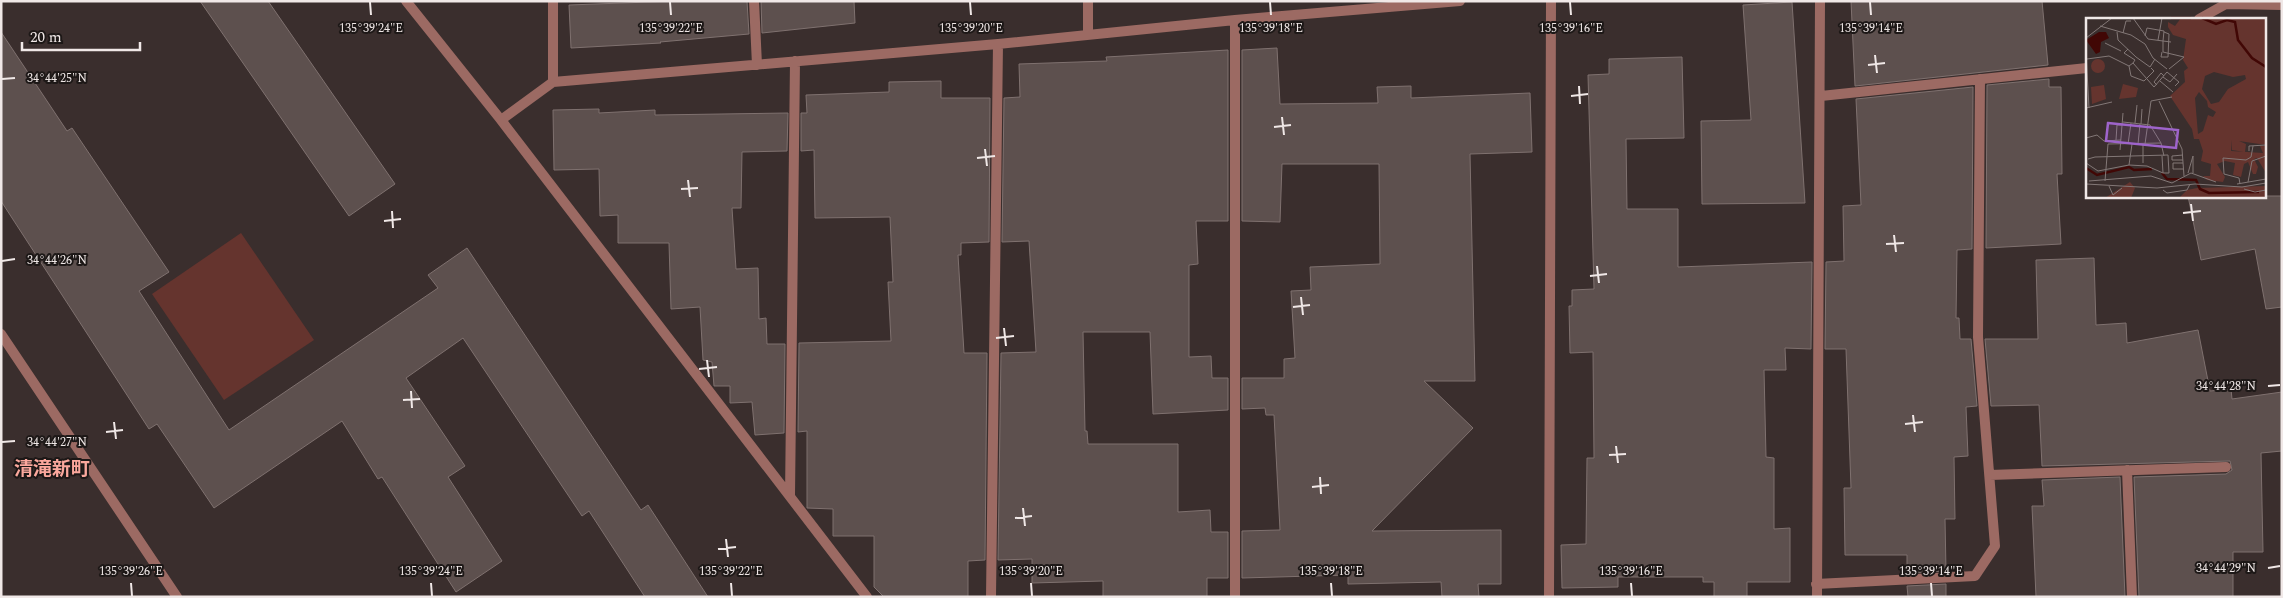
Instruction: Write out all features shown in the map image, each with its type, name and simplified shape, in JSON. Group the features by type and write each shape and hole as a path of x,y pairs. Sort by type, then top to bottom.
{"street":[{"path":"406,1 501,120 867,597"},
{"path":"553,1 553,82"},
{"path":"754,1 757,65"},
{"path":"1088,1 1088,34"},
{"path":"1549,597 1550,1"},
{"path":"1816,597 1821,96 1820,1"},
{"path":"501,120 553,82 998,44 1235,20 1454,2"},
{"path":"2200,18 2226,4 2282,5"},
{"path":"1235,20 1235,597"},
{"path":"991,597 998,44"},
{"path":"790,496 795,61"},
{"path":"1821,96 2086,68"},
{"path":"1816,584 1975,576 1996,546 1978,337 1980,79"},
{"path":"1,334 177,597"},
{"path":"1990,475 2226,467"},
{"path":"2127,470 2132,597"}],"shaded area":[{"path":"241,233 314,340 224,400 152,294"}],"building":[{"path":"200,1 268,1 395,184 349,216"},
{"path":"676,1 747,1 749,34 661,43 571,48 569,5"},
{"path":"761,1 854,1 855,23 762,33"},
{"path":"1851,1 2042,1 2048,65 1855,86"},
{"path":"1792,2 1805,203 1702,204 1701,121 1751,120 1743,5"},
{"path":"1,32 67,131 72,128 169,272 139,291 229,430 438,288 428,275 467,248 641,510 648,505 708,597 645,597 589,511 582,516 463,338 406,378 465,466 448,477 502,561 456,592 382,477 378,479 342,421 214,508 157,424 149,429 1,201"},
{"path":"1277,48 1280,104 1378,103 1377,87 1411,86 1411,98 1530,93 1532,152 1470,154 1475,381 1424,381 1473,428 1372,531 1501,530 1501,584 1478,584 1479,597 1442,597 1441,582 1348,584 1348,575 1242,578 1242,531 1280,530 1274,415 1266,415 1265,408 1242,409 1242,378 1284,378 1284,359 1295,358 1291,291 1311,290 1310,267 1380,264 1379,164 1282,164 1280,222 1242,221 1242,50"},
{"path":"1228,50 1228,221 1196,221 1198,264 1189,265 1189,357 1211,356 1212,378 1228,378 1228,410 1153,414 1150,332 1083,332 1085,431 1087,431 1088,444 1178,444 1178,512 1210,510 1211,532 1228,532 1228,578 1207,578 1207,597 1103,597 1103,581 1032,583 1032,559 998,560 1001,353 1036,352 1029,241 1002,242 1004,98 1020,97 1019,64 1107,61 1106,57"},
{"path":"1682,57 1684,138 1626,139 1627,209 1678,209 1678,267 1812,262 1811,349 1785,348 1786,370 1764,370 1766,457 1774,458 1774,529 1790,528 1790,582 1747,582 1747,597 1714,597 1714,582 1703,582 1703,577 1618,577 1618,587 1562,588 1561,545 1586,544 1587,458 1594,458 1593,352 1570,353 1569,306 1572,306 1572,290 1594,289 1588,75 1609,74 1609,59"},
{"path":"2049,79 2049,87 2061,87 2062,174 2057,174 2061,244 1986,248 1987,85"},
{"path":"941,81 941,98 990,98 989,242 961,243 961,255 958,255 964,353 987,353 985,560 968,561 968,597 884,597 874,587 874,536 833,536 833,509 807,508 807,431 798,432 799,343 891,341 888,282 893,282 890,217 815,218 814,150 801,151 801,113 807,113 806,95 889,92 889,82"},
{"path":"1973,87 1972,249 1957,250 1956,318 1959,318 1960,339 1971,339 1977,406 1966,407 1968,456 1954,457 1955,519 1945,519 1946,571 1907,573 1907,555 1845,555 1844,488 1851,488 1846,349 1825,349 1826,262 1844,261 1843,206 1861,205 1856,99"},
{"path":"599,109 599,113 655,110 655,115 788,113 787,151 742,152 741,208 732,208 736,269 758,268 759,319 766,318 767,344 785,344 784,433 755,435 752,402 730,403 730,386 714,386 712,362 703,360 700,307 671,309 669,243 618,243 618,215 600,216 599,169 554,170 553,110"},
{"path":"2266,196 2282,196 2282,307 2266,309 2255,249 2201,260 2188,198 2266,198"},
{"path":"2094,258 2096,325 2126,323 2127,343 2198,330 2210,391 2231,389 2232,399 2282,392 2282,451 2261,453 2263,552 2233,552 2233,597 2139,597 2134,477 2226,474 2232,470 2230,461 2042,466 2039,405 1991,406 1985,339 2038,339 2036,260"},
{"path":"2120,477 2125,597 2036,597 2032,506 2044,506 2042,480"},
{"path":"1946,584 1946,597 1908,597 1907,586"}],"district":[{"name":"清滝新町","path":"52,469"}]}
